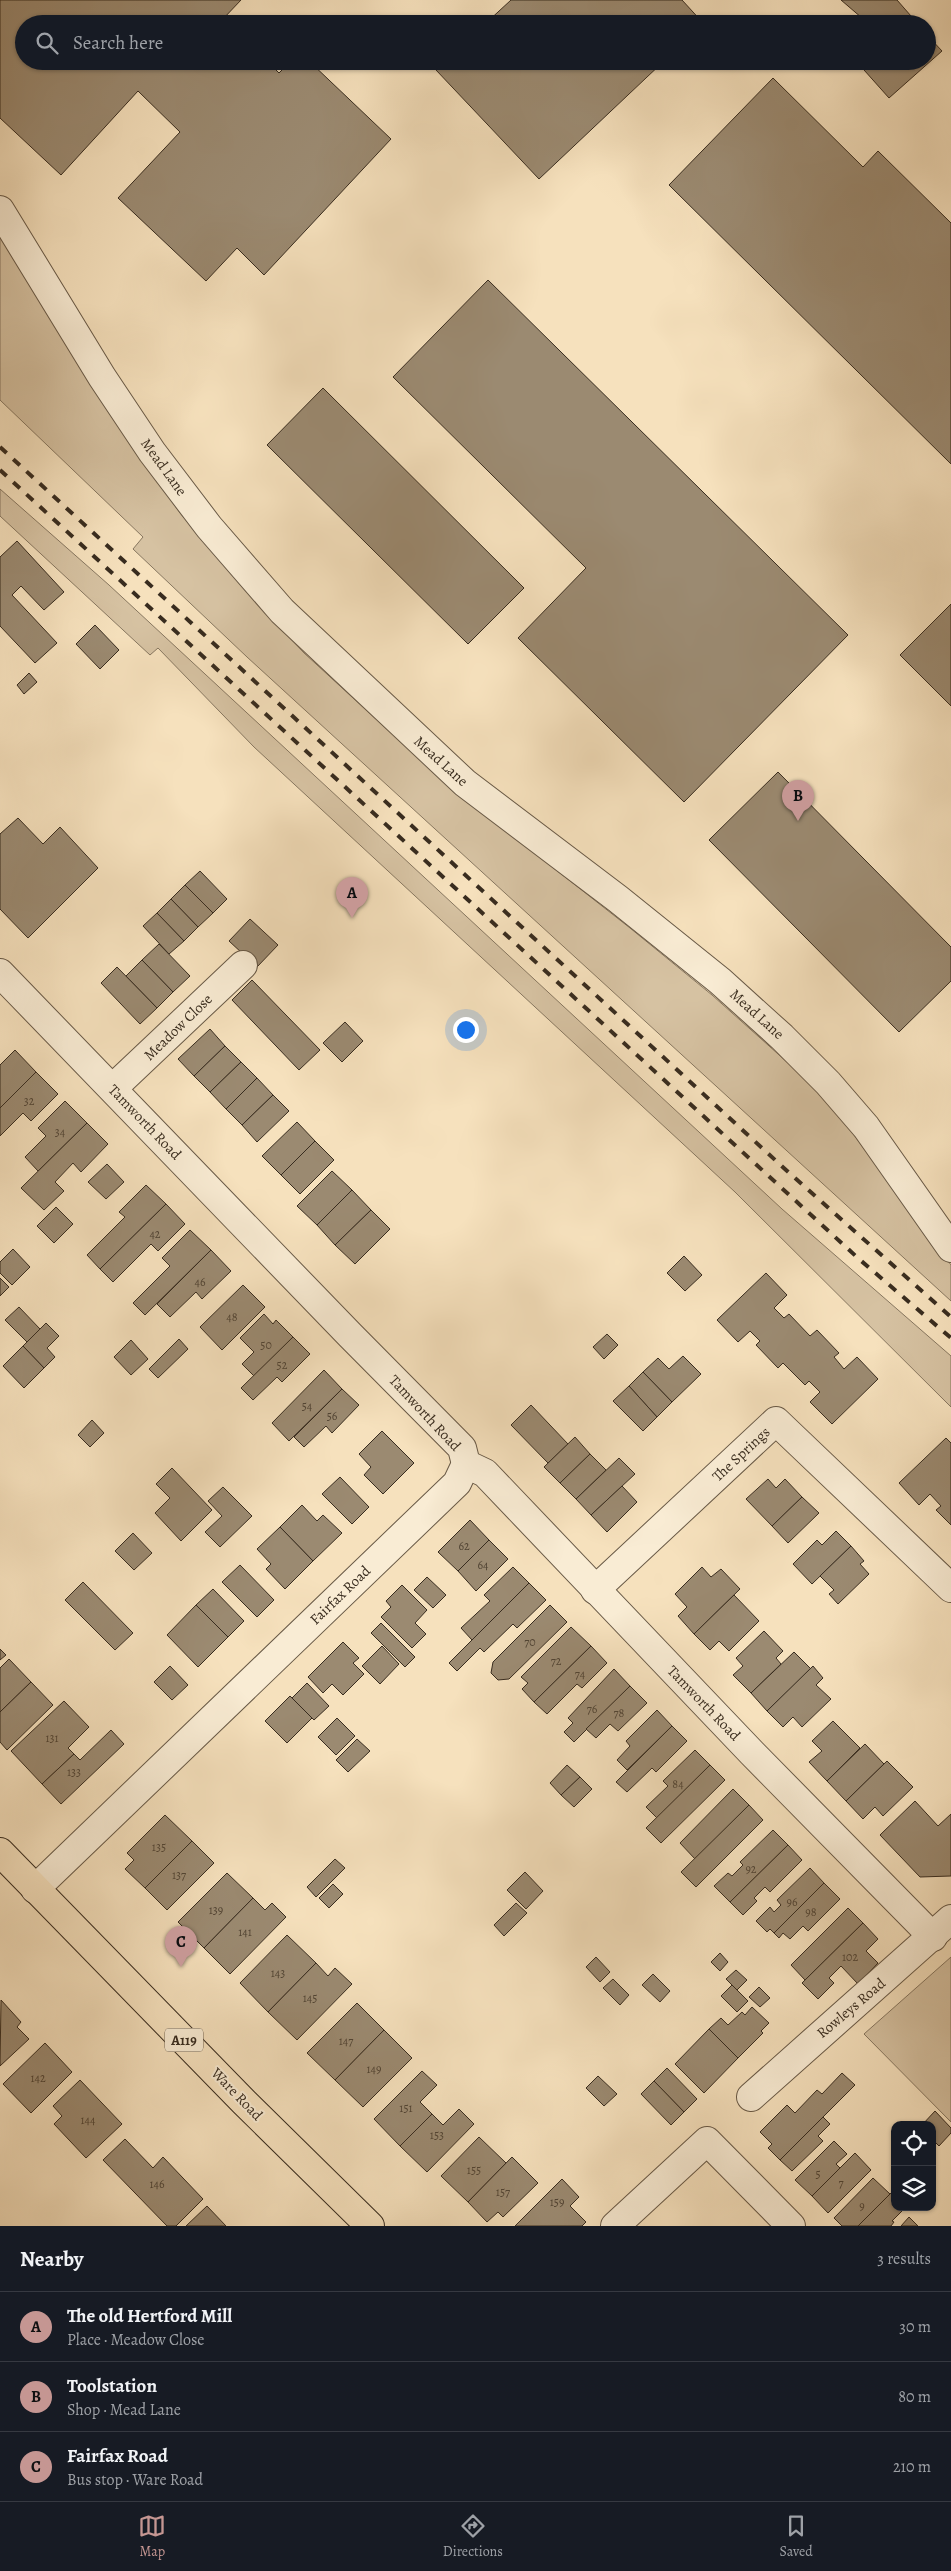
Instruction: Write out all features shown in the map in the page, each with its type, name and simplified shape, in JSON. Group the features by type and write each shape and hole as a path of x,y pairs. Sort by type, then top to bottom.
{"main road":[{"name":"Ware Road","path":"0,1852 244,2102 370,2226"}],"street":[{"name":"Mead Lane","path":"0,210 102,376 152,452 208,527 282,611 465,783 618,899 720,981 782,1037 828,1083 866,1127 951,1248"},
{"name":"Meadow Close","path":"113,1088 243,965"},
{"name":"Tamworth Road","path":"0,973 350,1335 462,1448 466,1464 485,1473 596,1590 942,1928"},
{"name":"The Springs","path":"596,1590 776,1420 951,1588"},
{"name":"Fairfax Road","path":"35,1889 457,1483 466,1464"},
{"name":"Rowleys Road","path":"751,2097 942,1928"},
{"path":"615,2226 707,2141 791,2226"}],"shaded area":[{"path":"0,235 115,418 180,513 244,589 304,653 448,785 712,995 797,1071 830,1104 951,1265 951,1301 247,657 133,549 143,537 0,400"},
{"path":"0,489 109,585 782,1209 951,1356 951,1407 735,1192 254,747 158,648 150,655 0,516"},
{"path":"951,1957 951,2122 864,2034"}],"building":[{"path":"0,0 241,0 227,15 15,15 15,70 276,70 279,73 282,70 318,70 391,139 264,275 237,248 206,281 118,198 180,132 138,91 61,175 0,118"},
{"path":"511,0 682,0 696,15 495,15"},
{"path":"841,0 897,0 910,15 858,15"},
{"path":"936,45 942,51 936,56"},
{"path":"436,70 654,70 539,179"},
{"path":"864,70 921,70 889,98"},
{"path":"773,78 863,167 878,151 951,223 951,464 669,185"},
{"path":"488,280 848,635 684,802 518,638 586,568 393,377"},
{"path":"323,388 524,588 468,644 267,445"},
{"path":"17,541 64,592 44,610 21,586 12,595 57,643 35,663 0,626 0,557"},
{"path":"951,604 951,706 900,655"},
{"path":"95,625 119,650 100,669 76,644"},
{"path":"29,673 37,682 24,694 17,685"},
{"path":"778,772 951,947 951,981 899,1032 709,840"},
{"path":"18,818 43,844 60,827 98,868 28,938 0,909 0,834"},
{"path":"200,871 227,899 213,913 185,885"},
{"path":"185,885 213,913 198,927 171,899"},
{"path":"171,899 198,927 184,941 157,913"},
{"path":"157,913 184,941 169,954 143,926"},
{"path":"250,919 278,945 257,967 229,941"},
{"path":"159,944 190,976 173,992 142,960"},
{"path":"142,960 173,992 157,1008 126,976"},
{"path":"117,967 157,1008 140,1024 101,983"},
{"path":"252,980 320,1050 299,1070 232,1000"},
{"path":"345,1022 363,1041 342,1062 323,1043"},
{"path":"210,1029 225,1046 194,1076 178,1059"},
{"path":"225,1046 241,1062 210,1092 194,1076"},
{"path":"15,1050 36,1072 0,1108 0,1065"},
{"path":"241,1062 257,1078 226,1109 210,1092"},
{"path":"36,1072 58,1094 31,1121 23,1113 0,1136 0,1108"},
{"path":"257,1078 273,1095 242,1125 226,1109"},
{"path":"273,1095 289,1111 257,1142 242,1125"},
{"path":"65,1101 87,1123 38,1171 25,1157 46,1136 38,1128"},
{"path":"297,1122 315,1141 281,1175 262,1156"},
{"path":"87,1123 108,1144 81,1172 73,1163 55,1182 64,1191 44,1210 21,1188"},
{"path":"315,1141 334,1160 300,1194 281,1175"},
{"path":"107,1164 124,1182 106,1199 88,1182"},
{"path":"332,1171 352,1190 317,1225 297,1206"},
{"path":"146,1185 166,1204 100,1269 87,1255 125,1217 119,1212"},
{"path":"352,1190 371,1210 335,1245 317,1225"},
{"path":"166,1204 185,1224 158,1251 151,1244 113,1282 100,1269"},
{"path":"56,1207 73,1224 54,1243 37,1226"},
{"path":"371,1210 390,1229 355,1264 335,1245"},
{"path":"190,1230 211,1250 145,1315 133,1303 170,1266 162,1258"},
{"path":"13,1249 30,1267 12,1285 0,1273 0,1262"},
{"path":"211,1250 231,1271 202,1299 196,1292 170,1317 157,1304"},
{"path":"684,1256 702,1275 685,1291 667,1273"},
{"path":"766,1273 787,1295 774,1308 784,1318 789,1314 810,1336 817,1330 839,1353 834,1357 844,1369 857,1357 878,1379 832,1424 810,1402 820,1392 809,1381 805,1385 783,1363 778,1368 756,1345 760,1341 750,1331 738,1342 717,1320"},
{"path":"0,1278 9,1287 0,1296"},
{"path":"243,1285 265,1307 222,1350 200,1327"},
{"path":"19,1307 40,1329 27,1342 5,1320"},
{"path":"264,1314 273,1324 276,1320 293,1337 254,1376 242,1364 254,1352 240,1338"},
{"path":"46,1323 59,1336 47,1348 55,1357 44,1368 23,1346"},
{"path":"607,1334 618,1345 604,1359 593,1347"},
{"path":"293,1337 310,1354 282,1382 277,1377 253,1400 241,1388"},
{"path":"179,1339 188,1349 158,1378 149,1369"},
{"path":"131,1340 148,1359 131,1375 114,1357"},
{"path":"23,1346 44,1368 24,1388 3,1366"},
{"path":"683,1356 701,1374 672,1402 643,1372 658,1358 669,1369"},
{"path":"324,1370 342,1389 289,1441 272,1423"},
{"path":"643,1372 672,1402 657,1417 629,1386"},
{"path":"629,1386 657,1417 643,1431 613,1401"},
{"path":"342,1389 359,1405 332,1433 326,1426 304,1447 294,1437"},
{"path":"531,1405 568,1444 548,1463 511,1425"},
{"path":"92,1420 104,1433 90,1447 78,1435"},
{"path":"382,1431 414,1463 383,1494 364,1475 371,1467 359,1454"},
{"path":"575,1437 590,1454 560,1483 544,1467"},
{"path":"946,1438 951,1443 951,1525 936,1510 941,1506 930,1494 919,1505 899,1483"},
{"path":"590,1454 606,1470 576,1499 560,1483"},
{"path":"619,1458 635,1474 591,1515 576,1499"},
{"path":"172,1468 212,1510 181,1541 155,1513 170,1498 156,1484"},
{"path":"340,1477 369,1507 352,1524 322,1494"},
{"path":"768,1479 776,1488 785,1479 802,1497 772,1526 746,1499"},
{"path":"622,1486 637,1502 607,1532 591,1515"},
{"path":"223,1487 252,1516 220,1547 205,1532 222,1516 208,1501"},
{"path":"802,1497 819,1513 788,1543 772,1526"},
{"path":"302,1505 317,1521 323,1515 342,1533 313,1561 280,1527"},
{"path":"470,1520 489,1540 458,1571 438,1552"},
{"path":"280,1527 313,1561 285,1589 266,1569 271,1564 257,1549"},
{"path":"836,1531 851,1546 812,1584 793,1564 817,1540 822,1545"},
{"path":"133,1533 152,1553 134,1570 115,1551"},
{"path":"489,1540 508,1559 476,1591 458,1571"},
{"path":"851,1546 864,1561 860,1564 869,1574 838,1604 829,1594 834,1590 820,1576"},
{"path":"240,1565 274,1600 257,1617 222,1582"},
{"path":"513,1567 529,1583 472,1640 461,1628 490,1601 484,1595"},
{"path":"702,1567 711,1577 721,1569 740,1589 694,1634 678,1616 687,1607 675,1594"},
{"path":"427,1577 446,1595 433,1608 414,1590"},
{"path":"83,1582 133,1633 115,1650 65,1600"},
{"path":"529,1583 546,1600 517,1628 513,1624 484,1652 480,1648 457,1671 449,1663"},
{"path":"402,1585 427,1610 415,1623 426,1634 412,1648 381,1617 391,1607 386,1601"},
{"path":"213,1589 244,1621 228,1637 196,1605"},
{"path":"734,1595 759,1621 729,1651 719,1641 710,1650 694,1634"},
{"path":"196,1605 228,1637 198,1667 167,1635"},
{"path":"550,1605 567,1622 509,1679 498,1680 491,1673 493,1662"},
{"path":"381,1623 415,1657 405,1667 371,1633"},
{"path":"571,1627 591,1646 534,1702 522,1689 528,1683 521,1677"},
{"path":"764,1631 783,1651 776,1658 781,1664 751,1693 733,1675 743,1666 736,1658"},
{"path":"343,1642 359,1658 353,1663 364,1674 343,1695 332,1684 323,1693 308,1677"},
{"path":"382,1646 399,1664 380,1684 362,1666"},
{"path":"591,1646 607,1663 582,1688 577,1684 547,1714 534,1702"},
{"path":"0,1649 6,1655 0,1660"},
{"path":"794,1652 811,1669 767,1711 751,1693"},
{"path":"9,1659 31,1682 0,1712 0,1668"},
{"path":"170,1666 188,1685 172,1700 154,1682"},
{"path":"813,1666 823,1678 816,1685 831,1699 802,1727 793,1717 783,1727 767,1711"},
{"path":"614,1669 630,1686 574,1742 564,1732 573,1723 568,1718"},
{"path":"31,1682 53,1705 7,1750 0,1742 0,1712"},
{"path":"307,1683 329,1706 314,1720 292,1698"},
{"path":"630,1686 647,1703 618,1731 610,1724 596,1738 586,1729"},
{"path":"290,1696 312,1718 287,1743 265,1721"},
{"path":"64,1701 89,1727 68,1748 74,1754 42,1784 11,1751"},
{"path":"657,1710 672,1726 627,1770 617,1760 630,1746 626,1741"},
{"path":"337,1718 355,1736 336,1755 318,1737"},
{"path":"833,1721 860,1748 827,1781 809,1762 822,1751 812,1741"},
{"path":"672,1726 687,1741 656,1772 652,1768 627,1792 616,1782"},
{"path":"111,1730 124,1744 61,1804 42,1784 74,1754 80,1760"},
{"path":"357,1739 370,1751 348,1772 336,1760"},
{"path":"865,1744 884,1764 846,1801 827,1781"},
{"path":"695,1750 710,1765 657,1818 646,1807 668,1786 663,1781"},
{"path":"887,1761 913,1787 883,1816 875,1807 863,1819 846,1801"},
{"path":"567,1765 580,1777 561,1795 550,1783"},
{"path":"710,1765 725,1780 661,1843 646,1828"},
{"path":"580,1777 592,1789 574,1807 561,1795"},
{"path":"733,1789 749,1805 695,1859 680,1843"},
{"path":"915,1801 938,1826 951,1814 951,1876 920,1877 880,1835"},
{"path":"749,1805 763,1820 696,1887 681,1872"},
{"path":"165,1815 192,1841 145,1888 125,1869 134,1860 127,1853"},
{"path":"773,1830 788,1845 730,1902 714,1886 728,1873 732,1876 743,1865 740,1862"},
{"path":"192,1841 214,1863 167,1910 145,1888"},
{"path":"788,1845 802,1860 770,1892 765,1887 754,1898 757,1901 743,1915 730,1902"},
{"path":"335,1859 345,1868 316,1897 307,1887"},
{"path":"810,1868 824,1883 774,1933 770,1929 767,1932 756,1921 770,1907 774,1912 781,1905 777,1900"},
{"path":"525,1872 543,1891 526,1909 507,1890"},
{"path":"227,1873 253,1898 204,1948 178,1922"},
{"path":"824,1883 840,1899 808,1931 803,1926 790,1939 783,1933 779,1938 774,1933"},
{"path":"333,1884 343,1894 329,1908 319,1898"},
{"path":"253,1898 265,1910 272,1903 286,1917 230,1974 204,1948"},
{"path":"516,1903 527,1913 504,1936 494,1925"},
{"path":"848,1908 863,1923 805,1980 791,1965"},
{"path":"863,1923 878,1939 866,1951 878,1963 858,1984 841,1966 829,1978 834,1983 818,1999 802,1983"},
{"path":"287,1935 316,1963 268,2012 240,1983"},
{"path":"720,1953 728,1962 720,1971 711,1962"},
{"path":"596,1957 610,1972 600,1982 586,1967"},
{"path":"316,1963 328,1976 335,1968 352,1984 297,2040 268,2012"},
{"path":"736,1970 747,1980 737,1990 726,1979"},
{"path":"653,1974 670,1991 660,2002 642,1985"},
{"path":"613,1979 629,1995 620,2005 603,1988"},
{"path":"732,1985 748,2001 737,2012 721,1996"},
{"path":"759,1987 770,1998 760,2007 749,1997"},
{"path":"1,2000 21,2022 17,2027 29,2039 0,2066"},
{"path":"357,2003 384,2030 335,2080 307,2053"},
{"path":"752,2007 769,2023 761,2031 763,2033 738,2058 709,2029 721,2018 728,2025 742,2012 745,2015"},
{"path":"709,2029 738,2058 704,2093 675,2064"},
{"path":"384,2030 412,2058 363,2107 335,2080"},
{"path":"45,2043 72,2072 31,2113 3,2084"},
{"path":"667,2068 697,2099 684,2112 654,2081"},
{"path":"422,2071 437,2085 420,2102 432,2114 400,2146 374,2119"},
{"path":"842,2073 855,2085 780,2160 768,2148 772,2144 760,2132 787,2105 795,2113 817,2090 822,2094"},
{"path":"598,2076 617,2094 604,2106 586,2088"},
{"path":"80,2080 122,2124 86,2158 54,2124 62,2116 53,2106"},
{"path":"654,2081 684,2112 671,2125 641,2094"},
{"path":"459,2109 474,2124 427,2172 400,2146 432,2114 443,2125"},
{"path":"935,2111 951,2128 951,2133 939,2146 936,2143 936,2121 926,2121"},
{"path":"823,2117 830,2124 818,2136 823,2141 792,2171 780,2160"},
{"path":"479,2137 506,2163 468,2202 441,2176"},
{"path":"125,2139 153,2168 163,2157 203,2199 176,2226 167,2226 103,2160"},
{"path":"834,2141 847,2154 836,2164 840,2168 812,2196 795,2180"},
{"path":"855,2153 871,2170 828,2213 812,2196"},
{"path":"512,2157 538,2183 503,2217 498,2212 487,2222 468,2202"},
{"path":"873,2178 890,2194 858,2226 842,2226 834,2218"},
{"path":"562,2179 579,2197 570,2206 586,2222 582,2226 515,2226"},
{"path":"891,2193 891,2211 902,2211 892,2221 894,2222 891,2226 858,2226"},
{"path":"207,2206 226,2226 186,2226"},
{"path":"909,2217 918,2226 901,2226"}],"railway":[{"path":"0,447 786,1170 951,1317"},
{"path":"0,470 859,1259 951,1338"}],"place":[{"name":"Toolstation","path":"798,821"},
{"name":"The old Hertford Mill","path":"352,918"},
{"name":"Fairfax Road","path":"181,1967"}]}
